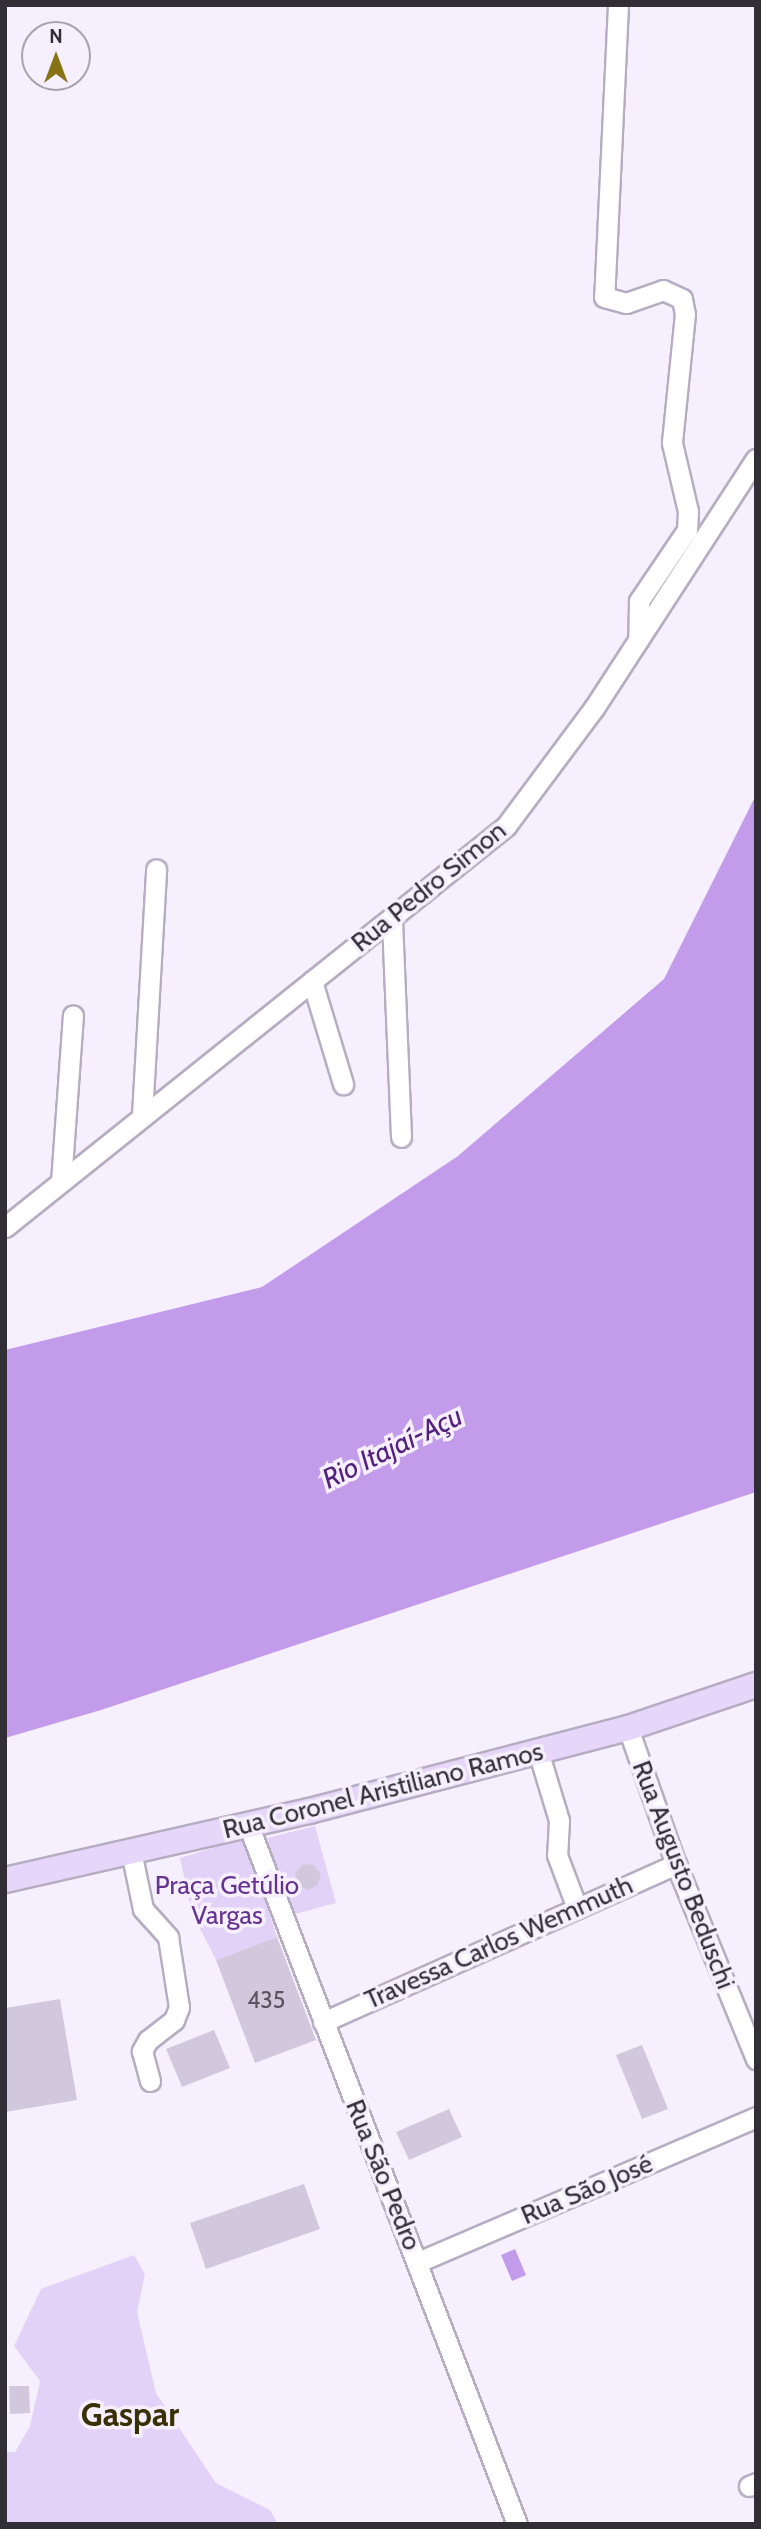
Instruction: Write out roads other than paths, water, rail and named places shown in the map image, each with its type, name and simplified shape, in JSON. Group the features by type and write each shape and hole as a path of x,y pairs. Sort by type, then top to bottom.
{"main road":[{"name":"Rua Coronel Aristiliano Ramos","path":"5,1880 249,1827 628,1728 756,1685"}],"street":[{"path":"618,5 604,297 626,303 663,290 682,299 685,314 672,443 688,511 687,530 639,601 638,640"},
{"name":"Rua Pedro Simon","path":"5,1227 142,1115 392,921 506,826 638,640 756,459"},
{"path":"142,1115 156,869"},
{"path":"392,921 401,1137"},
{"path":"312,981 344,1084"},
{"path":"61,1182 73,1015"},
{"name":"Rua Augusto Beduschi","path":"628,1728 676,1864 756,2059"},
{"path":"538,1751 559,1820 557,1855 578,1908"},
{"name":"Rua São Pedro","path":"249,1827 517,2524"},
{"path":"131,1851 143,1909 168,1937 179,2007 174,2020 148,2039 142,2051 150,2081"},
{"name":"Travessa Carlos Wemmuth","path":"323,2022 676,1864"},
{"name":"Rua São José","path":"418,2262 756,2117"}],"water":[{"name":"Rio Itajaí-Açu","path":"756,795 756,1492 101,1710 5,1738 5,1350 262,1287 458,1156 664,979"},
{"path":"515,2249 526,2275 512,2281 501,2255"}],"district":[{"name":"Gaspar","path":"130,2415"}],"park label":[{"name":"Praça Getúlio Vargas","path":"227,1901"}]}
